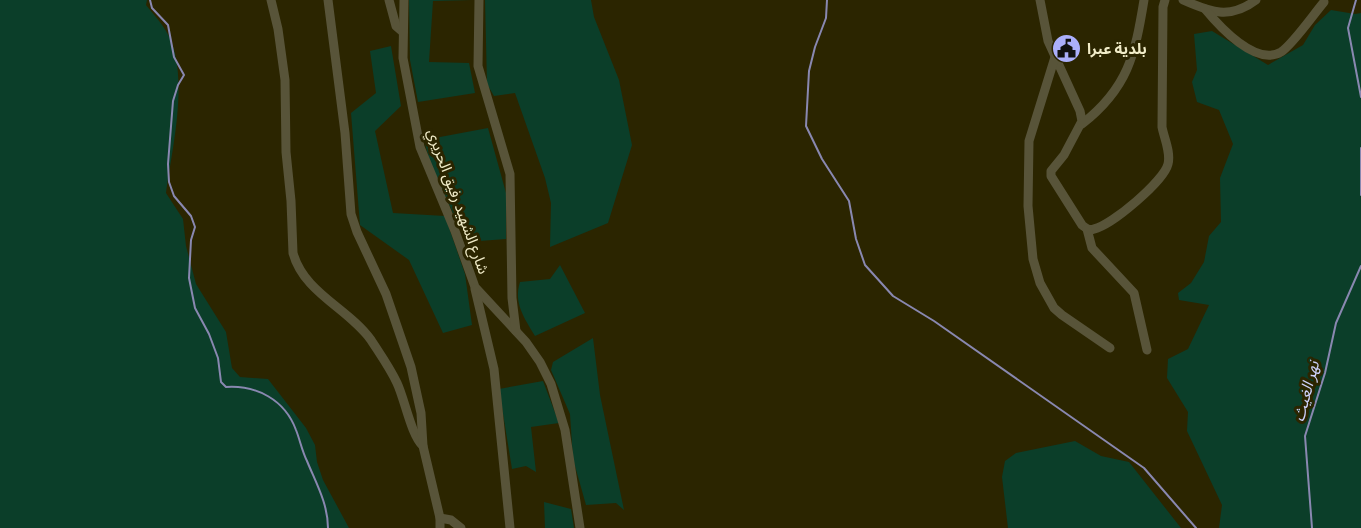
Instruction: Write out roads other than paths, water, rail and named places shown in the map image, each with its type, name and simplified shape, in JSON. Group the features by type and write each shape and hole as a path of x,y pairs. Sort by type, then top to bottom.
{"street":[{"path":"271,0 282,54 292,244 296,264 303,278 349,315 369,338 393,375 415,435 423,446"},
{"path":"328,0 345,133 351,214 386,294 406,349 419,403 423,446 440,523 451,520 461,528"},
{"path":"389,0 396,26 403,32"},
{"name":"شارع الشهيد رفيق الحريري","path":"404,0 403,58 420,147 455,231 475,287 516,331 540,362 557,400 565,430 580,528"},
{"path":"479,0 478,66 510,174 512,298 516,331"},
{"path":"1040,0 1048,41 1080,111 1082,124"},
{"path":"1144,0 1136,46 1127,73 1097,113 1082,124 1051,172 1052,179 1087,229 1092,248 1134,293 1148,350"},
{"path":"1087,229 1095,229 1113,219 1159,180 1168,165 1167,146 1162,127 1163,7 1165,0"},
{"path":"1182,0 1223,13 1241,10 1256,0"},
{"path":"1205,9 1243,45 1258,53 1273,56 1285,49 1324,2"},
{"path":"1055,57 1029,141 1028,206 1033,259 1040,283 1054,308 1110,348"},
{"path":"475,287 494,369 510,528"}],"waterway":[{"path":"150,0 152,8 168,25 174,57 184,75 173,101 168,164 169,182 174,196 191,216 195,227 191,240 189,278 195,308 209,334 218,358 221,382 226,387 248,389 268,396 285,410 291,419 324,502 328,528"},
{"path":"827,0 826,18 809,71 806,126 822,159 849,201 856,239 865,265 893,296 934,321 1144,468 1196,528"},
{"name":"نهر الغيث","path":"1356,0 1348,28 1361,97"},
{"name":"نهر الغيث","path":"1361,148 1361,195"},
{"name":"نهر الغيث","path":"1312,528 1305,436 1325,373 1336,323 1361,266"}],"place":[{"name":"بلدية عبرا","path":"1066,48"}]}
